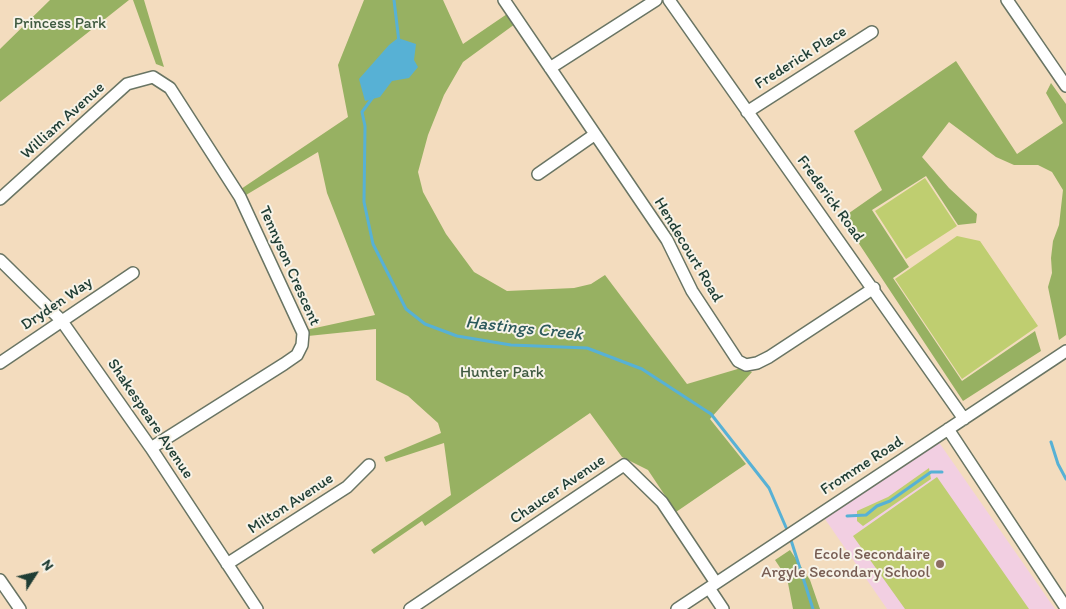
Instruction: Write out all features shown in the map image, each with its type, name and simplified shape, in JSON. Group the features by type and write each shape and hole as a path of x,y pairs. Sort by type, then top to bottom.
{"street":[{"name":"Hendecourt Road","path":"504,0 667,240 692,291 738,361 746,365 757,363 769,357 874,288"},
{"name":"Frederick Road","path":"669,0 874,288 964,419"},
{"path":"1007,0 1066,86"},
{"path":"550,68 650,2"},
{"name":"Frederick Place","path":"747,112 872,32"},
{"name":"William Avenue","path":"0,199 127,84 153,77"},
{"name":"Tennyson Crescent","path":"151,448 296,356 302,345 303,333 240,197 170,88 153,77"},
{"path":"538,174 594,135"},
{"name":"Shakespeare Avenue","path":"0,260 61,320 151,448 226,564 258,609"},
{"name":"Dryden Way","path":"0,362 133,273"},
{"name":"Fromme Road","path":"677,609 788,533 1066,351"},
{"path":"948,429 1066,608"},
{"name":"Milton Avenue","path":"226,564 347,487 369,465"},
{"name":"Chaucer Avenue","path":"410,609 624,465 662,502 712,585"},
{"path":"0,580 20,609"},
{"path":"712,585 723,609"}],"shaded area":[{"name":"Ecole Secondaire Argyle Secondary School","path":"938,441 1055,609 887,609 825,519"}],"green space":[{"name":"Princess Park","path":"50,0 129,0 0,102 0,49"},
{"name":"Princess Park","path":"133,0 144,0 164,67 156,64"},
{"name":"Hunter Park","path":"364,0 443,0 463,44 507,14 515,24 463,62 444,95 428,135 418,172 423,192 446,234 474,272 507,291 574,288 591,284 605,275 687,384 741,368 752,372 710,419 746,464 676,512 648,470 622,457 590,413 425,526 422,521 374,554 371,550 451,495 444,443 386,462 384,457 441,433 438,423 408,396 376,380 376,329 308,336 306,330 375,315 327,193 318,152 246,195 241,189 348,117 338,65"},
{"path":"956,61 1017,154 1063,123 1046,93 1051,83 1066,104 1066,335 1059,340 1048,287 1052,273 1053,241 1059,225 1063,190 1052,172 1038,165 1014,165 996,157 949,122 922,157 949,188 977,214 976,223 958,225 926,176 872,210 909,267 893,278 962,381 1035,331 1041,351 963,401 842,218 882,190 854,131"},
{"path":"925,178 957,226 906,259 875,211"},
{"path":"957,236 980,241 1038,326 962,379 895,279"},
{"path":"929,468 931,479 863,526 857,521 857,511 888,497"},
{"path":"937,477 1029,609 905,609 853,536"},
{"path":"790,550 810,580 820,609 793,609 787,578 775,560"}],"water":[{"path":"398,38 416,44 414,60 418,67 409,78 392,81 380,97 365,101 359,79 389,45"}],"waterway":[{"name":"Hastings Creek","path":"394,0 399,42"},
{"name":"Hastings Creek","path":"373,97 362,112 365,126 364,202 373,244 406,309 425,324 457,336 511,345 587,348 642,369 711,414 769,488 788,532"},
{"path":"1051,442 1058,464 1066,479"},
{"path":"847,516 866,515 877,506 890,501 931,472 942,472"},
{"name":"Hastings Creek","path":"790,537 813,609"}],"place":[{"name":"Ecole Secondaire Argyle Secondary School","path":"940,564"}]}
